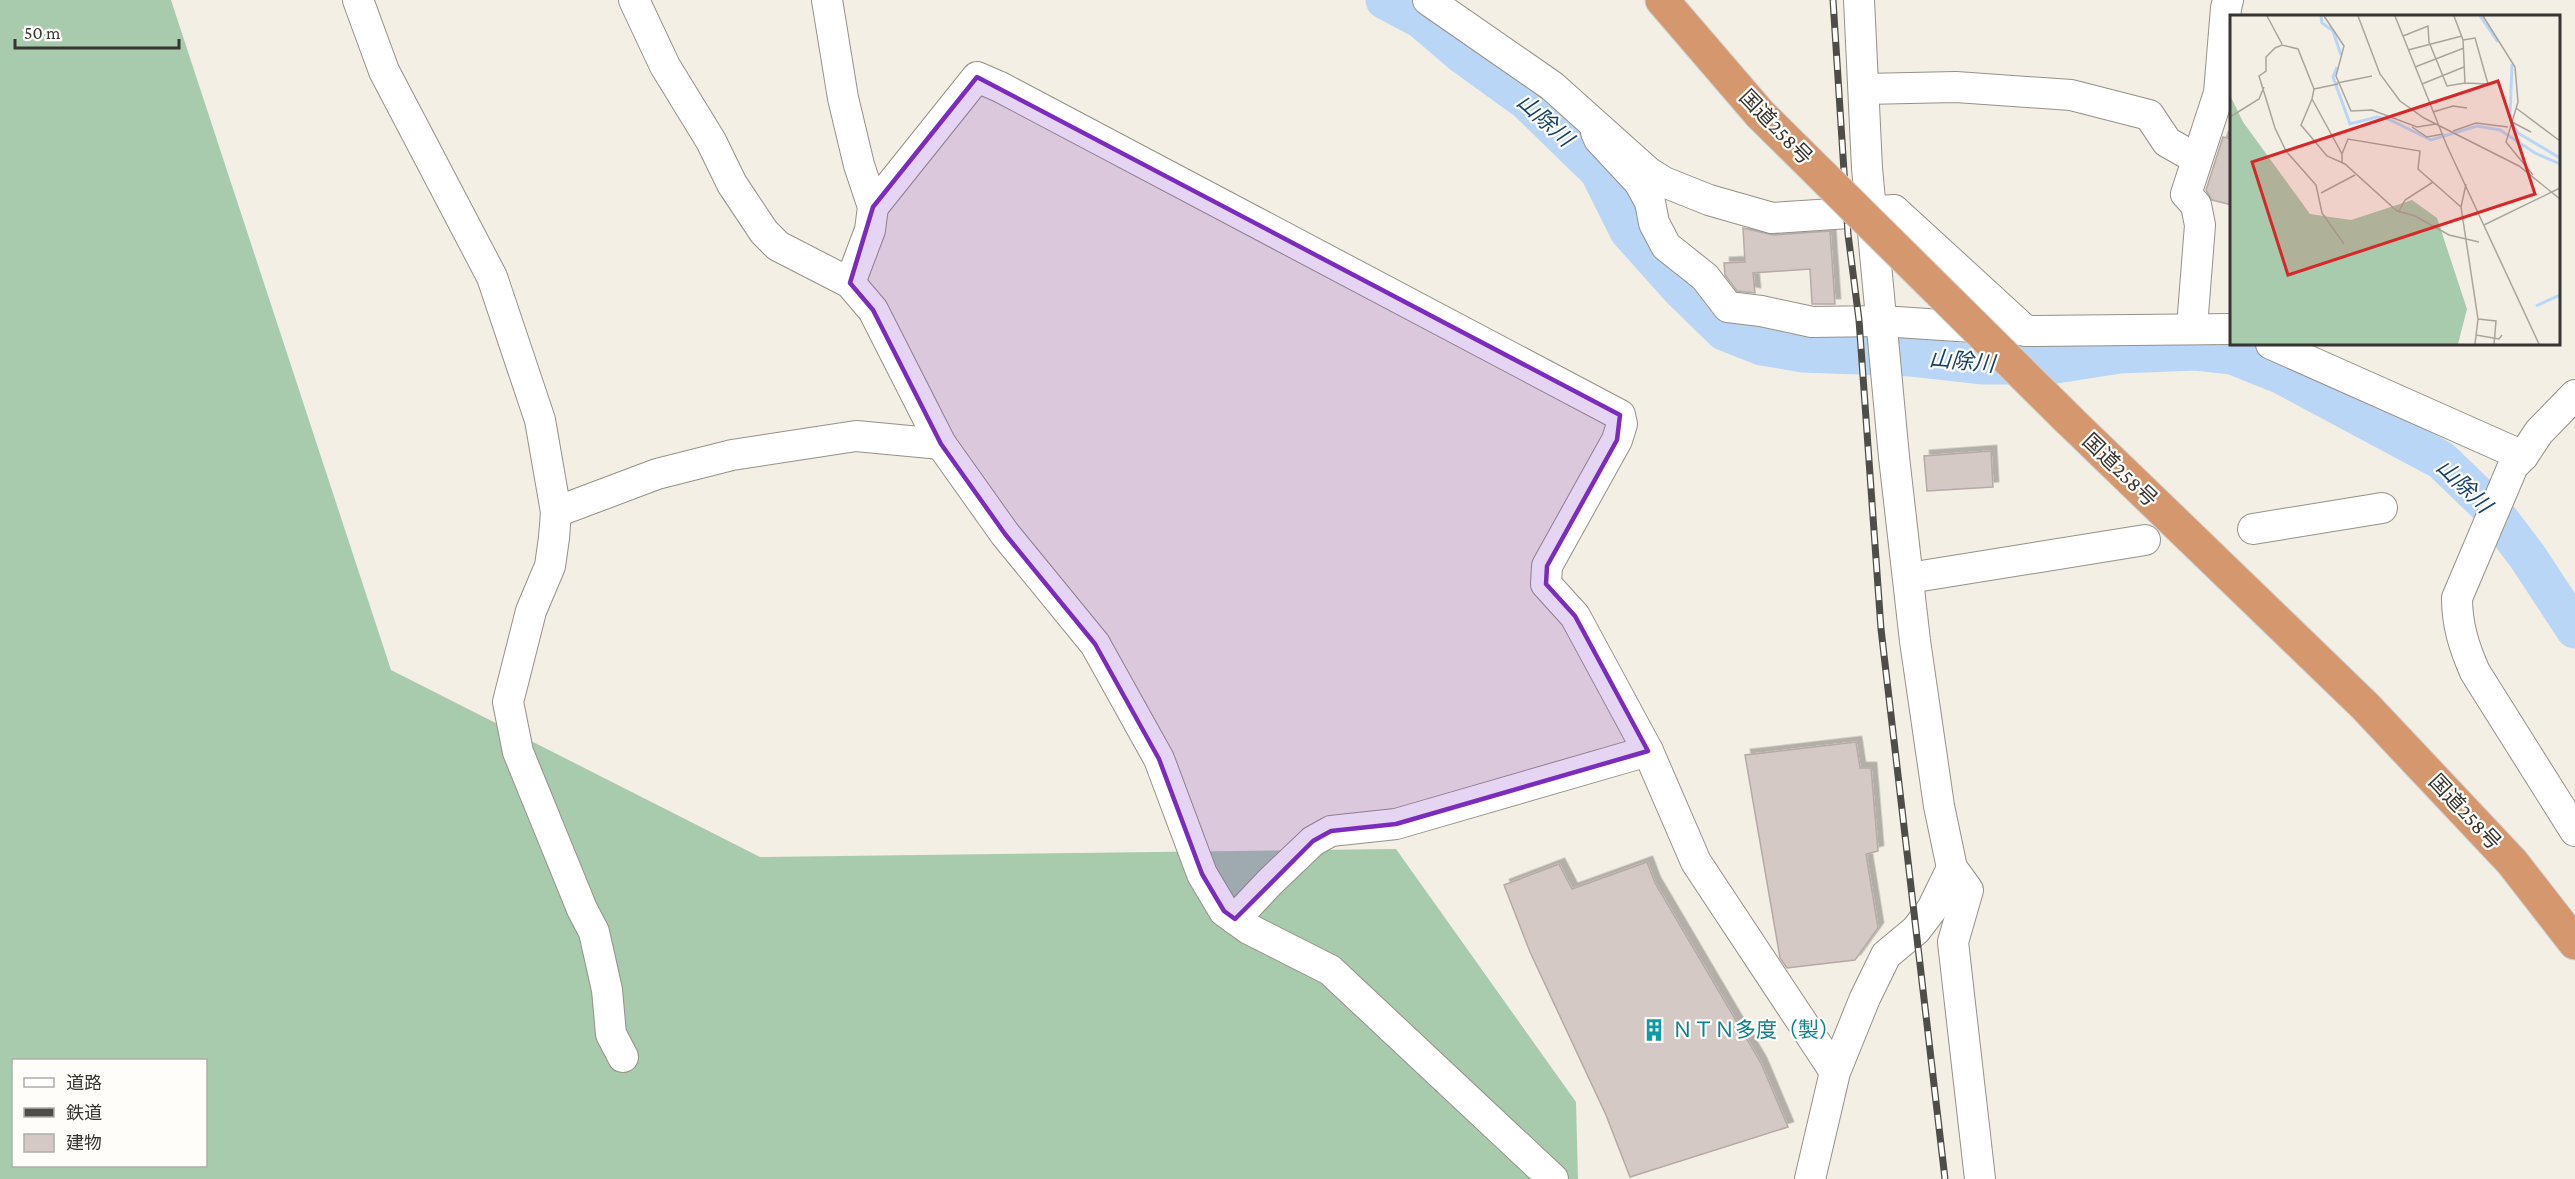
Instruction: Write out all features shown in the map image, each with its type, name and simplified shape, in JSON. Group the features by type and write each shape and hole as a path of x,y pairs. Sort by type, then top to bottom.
{"highway":[{"name":"国道258号","path":"1662,0 1760,114 2069,420 2365,706 2512,862 2575,943"}],"street":[{"path":"358,0 384,71 492,277 540,420 556,512 550,566 531,610 508,702 518,752 582,909 594,932 607,990 611,1034 622,1057"},
{"path":"634,0 665,66 711,141 732,184 764,232 778,246 850,283 873,310 941,444 1005,534 1095,644 1159,759 1202,874 1224,911 1249,929 1330,970 1552,1179"},
{"path":"827,0 843,98 859,165 873,207 870,230 850,283"},
{"path":"1428,0 1552,86 1647,172 1664,182 1709,200 1772,218 1894,210 2026,331"},
{"path":"1859,0 1867,168 1915,641 1939,806 1952,868 1968,890 1953,942 1980,1179"},
{"path":"2192,327 2200,225 2196,205 2186,194 2219,93 2228,0"},
{"path":"873,207 977,77 1010,92 1620,415 1622,424 1617,440 1547,566 1546,584 1575,616 1648,751 1696,862 1835,1072"},
{"path":"1864,89 1956,87 2071,95 2149,115 2167,142 2197,159"},
{"path":"1598,128 1596,132 1599,139 1639,182 1650,202 1654,223 1666,246 1705,277 1728,307 1761,311 1812,322 1884,345 2026,331 2230,328"},
{"path":"2273,345 2518,461"},
{"path":"2571,406 2540,432 2518,461 2457,598 2457,618 2463,644 2475,672 2575,831"},
{"path":"556,512 657,474 732,456 856,436 941,444"},
{"path":"2253,529 2382,508"},
{"path":"1909,578 2145,540"},
{"path":"1235,919 1313,841 1331,831 1396,824 1648,751"},
{"path":"1810,1179 1835,1072 1865,998 1886,955 1916,930 1932,909 1952,868"}],"highlighted area":[{"path":"977,77 1620,415 1617,440 1547,566 1546,584 1575,616 1648,751 1396,824 1331,831 1313,841 1235,919 1224,911 1202,874 1159,759 1095,644 1005,534 941,444 873,310 850,283 873,207"}],"green space":[{"path":"0,0 171,0 391,670 760,857 1396,849 1576,1102 1578,1179 0,1179"}],"building":[{"path":"2223,137 2230,139 2230,204 2212,200 2206,190"},
{"path":"1743,228 1773,235 1830,231 1835,304 1812,304 1810,269 1753,273 1755,293 1737,291 1725,275 1724,263 1745,262"},
{"path":"1991,451 1993,487 1927,491 1924,456"},
{"path":"1856,742 1860,768 1871,768 1878,851 1866,854 1878,928 1855,960 1787,968 1780,958 1745,755"},
{"name":"ＮＴＮ多度（製）","path":"1647,862 1655,883 1761,1063 1788,1127 1630,1177 1606,1115 1530,952 1504,885 1559,864 1572,889"}],"waterway":[{"name":"山除川","path":"1385,0 1421,19 1462,54 1527,101 1599,171 1629,231 1680,288 1724,331 1762,346 1803,353 1912,357 1984,365 2049,365 2120,354 2196,351 2232,355 2282,375 2441,460 2489,506 2527,556 2575,629"}],"railway":[{"path":"1833,0 1848,234 1859,320 1881,629 1945,1179"}],"place":[{"name":"ＮＴＮ多度（製）","path":"1654,1030"}]}
